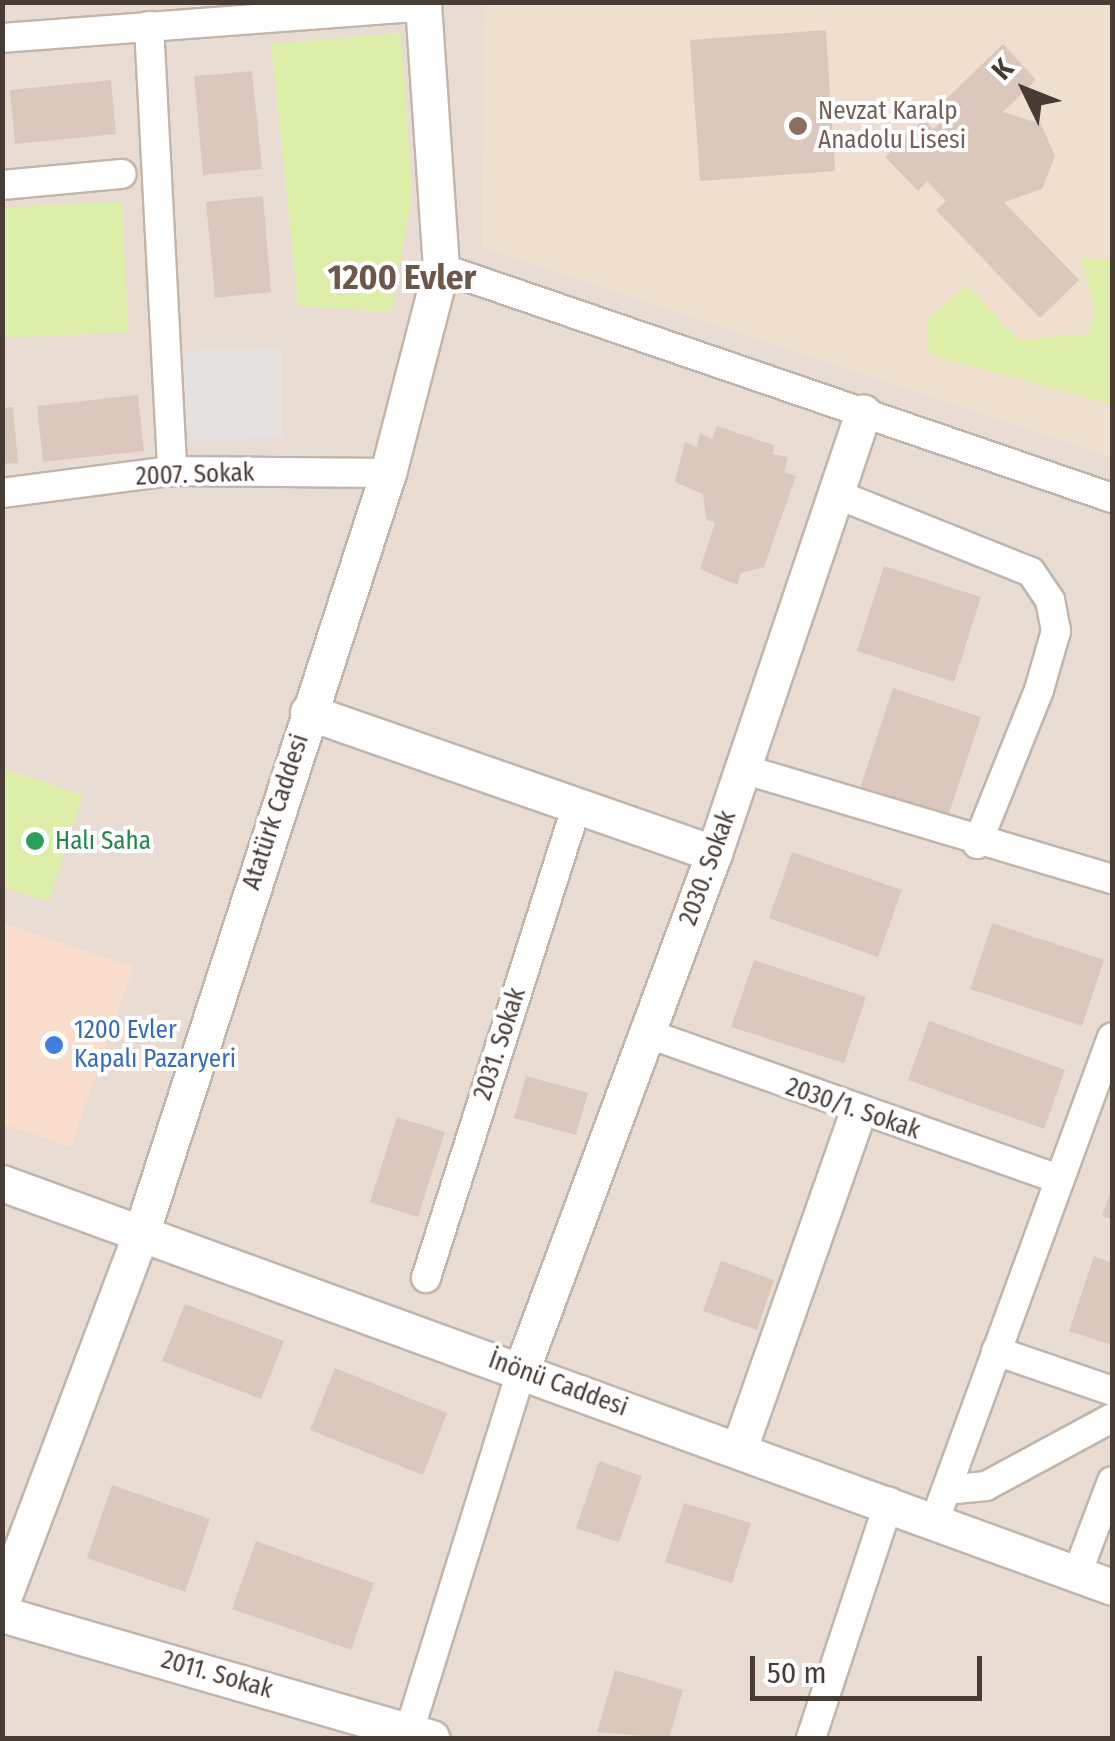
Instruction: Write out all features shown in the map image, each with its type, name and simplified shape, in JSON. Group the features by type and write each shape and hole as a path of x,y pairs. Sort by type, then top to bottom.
{"street":[{"path":"2,38 150,26 261,8 423,4"},
{"name":"Atatürk Caddesi","path":"2,1601 141,1234 388,474 441,268 423,4"},
{"path":"150,26 172,472"},
{"path":"2,185 121,174"},
{"path":"441,268 1112,498"},
{"name":"2030. Sokak","path":"520,1371 714,853 863,412"},
{"name":"2007. Sokak","path":"2,493 172,472 388,474"},
{"path":"836,494 1030,572 1050,600 1056,632 1038,690 978,844"},
{"path":"308,712 574,810 714,853"},
{"path":"743,769 978,844 1112,879"},
{"name":"2031. Sokak","path":"426,1278 574,810"},
{"name":"2030/1. Sokak","path":"649,1034 857,1112 1059,1178"},
{"path":"941,1505 1112,1037"},
{"path":"740,1449 857,1112"},
{"name":"İnönü Caddesi","path":"2,1184 889,1502 941,1505 1112,1588"},
{"path":"996,1351 1112,1392"},
{"path":"414,1735 520,1371"},
{"path":"941,1505 986,1486 1112,1418"},
{"path":"1077,1574 1112,1481"},
{"path":"811,1738 889,1502"},
{"name":"2011. Sokak","path":"2,1614 414,1735"}],"shaded area":[{"path":"3,3 1112,3 1112,1738 3,1738"},
{"name":"Nevzat Karalp Anadolu Lisesi","path":"1112,3 1112,458 482,248 484,4"},
{"path":"281,348 283,438 186,440 184,351"},
{"name":"1200 Evler Kapalı Pazaryeri","path":"3,923 133,967 71,1147 3,1124"}],"green space":[{"path":"401,33 412,195 391,312 298,306 271,44"},
{"path":"122,202 128,332 3,338 3,208"},
{"path":"1081,258 1112,260 1112,404 929,355 927,321 966,285 1019,340 1089,334 1094,307"},
{"name":"Halı Saha","path":"3,768 83,795 48,902 3,887"}],"building":[{"path":"826,30 835,171 700,181 690,40"},
{"path":"1003,44 1036,80 1003,112 1041,124 1055,156 1042,189 1004,202 1079,280 1040,318 936,210 946,201 927,181 918,191 885,157 924,119 933,129 952,111 943,102"},
{"path":"252,71 262,169 203,175 194,76"},
{"path":"111,80 116,134 15,144 10,90"},
{"path":"263,196 271,292 215,298 206,202"},
{"path":"138,395 144,451 43,462 37,406"},
{"path":"13,407 18,463 2,464 2,408"},
{"path":"717,426 774,445 773,454 788,457 784,472 796,476 764,567 741,573 737,585 700,569 715,523 706,519 703,494 675,482 685,442 697,447 700,433 712,439"},
{"path":"884,566 981,597 954,682 857,651"},
{"path":"893,688 981,717 948,816 860,788"},
{"path":"792,852 902,890 878,957 769,918"},
{"path":"992,923 1104,960 1082,1026 970,989"},
{"path":"754,960 866,997 844,1063 731,1027"},
{"path":"929,1021 1065,1070 1044,1129 908,1080"},
{"path":"526,1076 588,1093 576,1135 514,1118"},
{"path":"397,1117 445,1132 418,1217 370,1202"},
{"path":"1112,1188 1112,1219 1102,1216"},
{"path":"1094,1256 1112,1263 1112,1345 1069,1331"},
{"path":"721,1261 774,1280 757,1330 703,1311"},
{"path":"185,1304 284,1341 261,1399 162,1361"},
{"path":"335,1368 447,1413 423,1475 310,1430"},
{"path":"599,1461 642,1476 619,1542 576,1528"},
{"path":"112,1485 210,1519 185,1592 87,1558"},
{"path":"684,1503 751,1523 732,1583 665,1562"},
{"path":"256,1541 374,1583 351,1650 232,1609"},
{"path":"615,1670 683,1690 669,1738 597,1732"}],"place":[{"name":"Nevzat Karalp Anadolu Lisesi","path":"798,126"},
{"name":"Halı Saha","path":"35,841"},
{"name":"1200 Evler Kapalı Pazaryeri","path":"54,1045"}],"district":[{"name":"1200 Evler","path":"402,277"}]}
